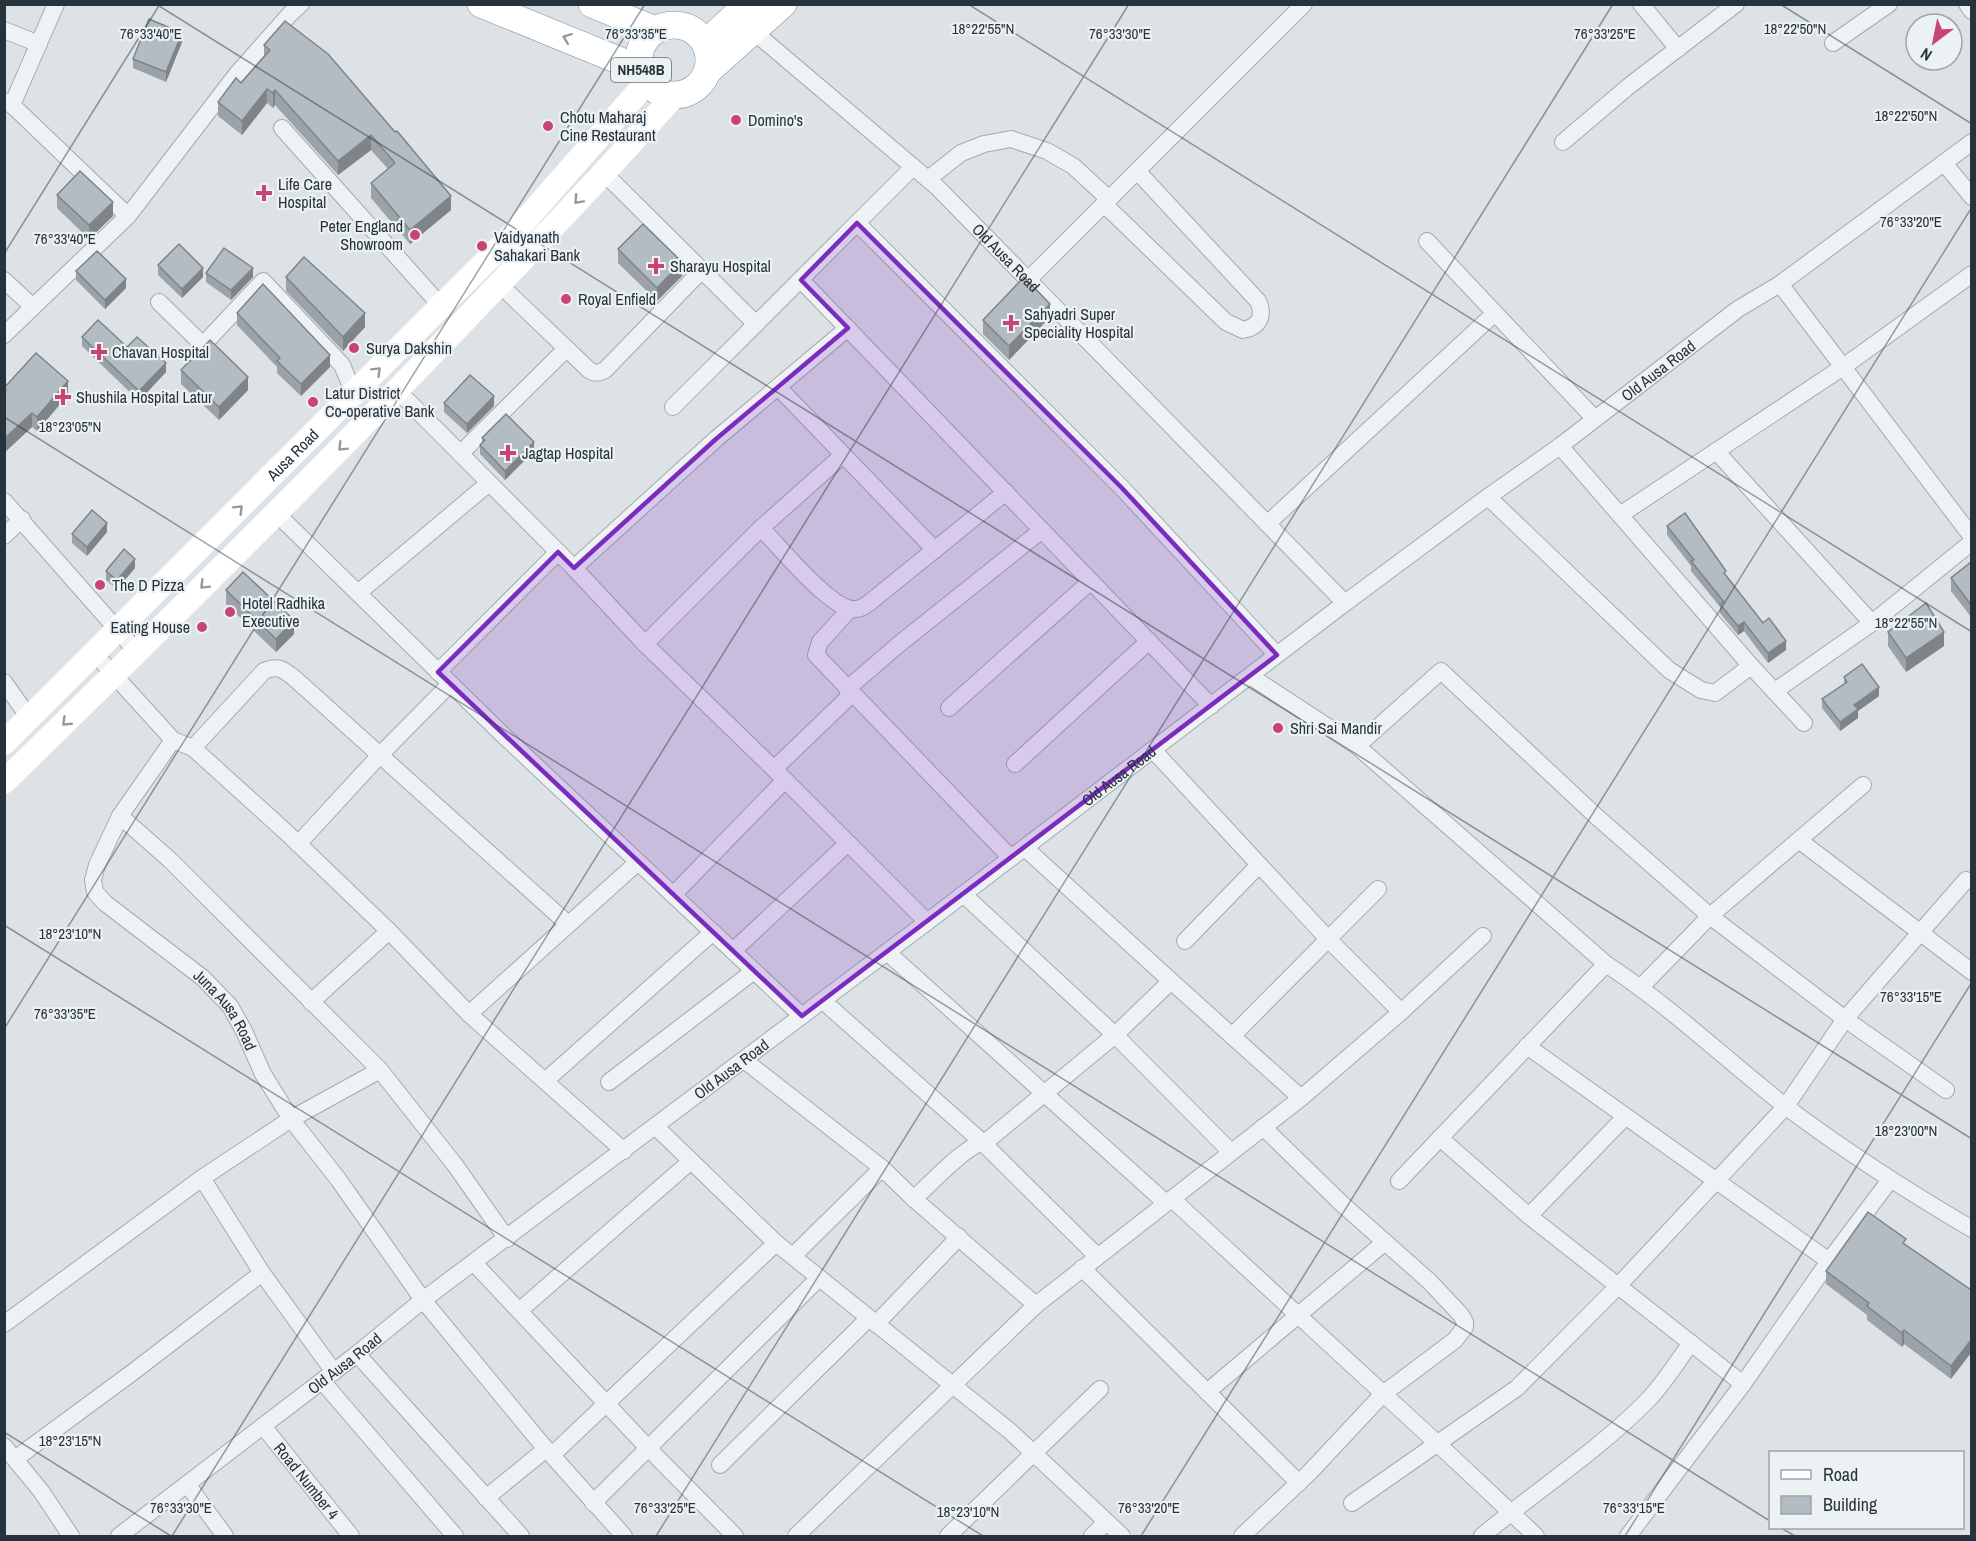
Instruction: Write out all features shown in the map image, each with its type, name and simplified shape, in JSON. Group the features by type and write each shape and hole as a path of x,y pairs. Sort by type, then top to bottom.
{"highway":[{"path":"481,4 644,76"},
{"path":"592,4 656,30 669,25 684,25 706,43 710,57 708,71"},
{"path":"706,43 748,4"},
{"path":"708,71 783,4"},
{"name":"NH548B","path":"656,30 645,40 640,54 644,76 660,92 675,95 689,92 701,84 708,71"}],"main road":[{"name":"Ausa Road","path":"4,743 515,232 644,76"},
{"path":"4,782 398,392 675,95"}],"street":[{"path":"56,4 39,44 8,103 128,216"},
{"path":"4,335 128,216 236,75 301,4"},
{"path":"1028,280 1304,4"},
{"path":"1641,4 1678,48"},
{"path":"1563,142 1629,86 1736,4"},
{"path":"1833,43 1889,4"},
{"path":"1967,4 1971,11"},
{"path":"4,30 39,44"},
{"name":"Old Ausa Road","path":"753,31 928,179 1345,603"},
{"path":"282,128 441,306"},
{"path":"928,179 962,153 984,144 1011,139 1047,151 1073,166 1226,322 1243,330 1257,324 1262,310 1258,301 1137,171"},
{"name":"Old Ausa Road","path":"119,1536 357,1354 423,1300 823,1001 1345,603 1488,496 1560,446 1738,309 1780,284 1971,142"},
{"path":"1944,163 1971,197"},
{"path":"673,407 913,167"},
{"path":"604,173 756,324"},
{"path":"857,223 1122,488 1277,655"},
{"path":"1427,241 1595,419"},
{"path":"499,285 594,373 605,370 702,270"},
{"path":"1620,515 1843,367 1971,274"},
{"path":"4,280 33,308"},
{"path":"801,280 1211,706"},
{"path":"159,302 203,345 263,281 342,365 354,394"},
{"path":"1780,284 1971,537"},
{"path":"1267,524 1494,313"},
{"path":"574,568 716,439 848,328"},
{"path":"460,454 566,349"},
{"path":"778,387 935,550"},
{"path":"398,392 574,568 645,644 927,922"},
{"path":"1560,446 1751,666 1804,723"},
{"path":"1716,451 1872,622"},
{"path":"645,644 761,528 843,455"},
{"path":"358,593 489,483"},
{"path":"761,528 822,591 839,604 850,609 859,609 1005,492"},
{"path":"1488,496 1669,670 1701,690 1715,693 1751,666"},
{"path":"4,501 137,652"},
{"path":"276,513 450,684 802,1016"},
{"path":"4,536 22,519"},
{"path":"673,895 850,692 898,645 1042,530"},
{"path":"1775,691 1872,622 1971,542"},
{"path":"438,672 558,552"},
{"path":"949,708 1091,581"},
{"path":"850,609 819,642 816,649 816,655 850,692 1018,853 1171,981 1301,1098"},
{"path":"1015,764 1149,641"},
{"path":"95,654 173,740 194,748 389,931 469,1014 624,1151"},
{"path":"194,748 264,671 274,667 283,670 568,924"},
{"path":"1357,746 1441,671 1597,817 1710,916 1845,1019 1946,1090"},
{"path":"1250,676 1357,746 1606,964 1640,988 1786,1106 1890,1180 1971,1229"},
{"path":"4,682 30,719"},
{"path":"298,844 380,755 450,684"},
{"name":"Juna Ausa Road","path":"173,740 120,816 93,880 95,892 105,903 203,978 230,1006 263,1074 291,1119 338,1179 423,1300 549,1452 624,1536"},
{"path":"1153,750 1328,939 1401,1012"},
{"path":"1640,988 1710,916 1863,785"},
{"path":"120,816 170,860 380,1070 455,1165 507,1239"},
{"path":"1800,841 1971,972"},
{"path":"733,951 848,843"},
{"path":"469,1014 638,862"},
{"path":"1185,942 1259,865"},
{"path":"1352,1503 1517,1388 1618,1286 1786,1106 1845,1019 1966,880"},
{"path":"1232,1036 1378,889"},
{"path":"963,894 1116,1035 1231,1152"},
{"path":"311,1002 389,931"},
{"path":"545,1081 713,932"},
{"path":"796,1536 1036,1305 1301,1098 1401,1012 1483,936"},
{"path":"887,952 1044,1094 1298,1315 1536,1536"},
{"path":"1399,1180 1606,964"},
{"path":"609,1082 754,971"},
{"path":"914,1199 966,1152 981,1141 988,1140 1116,1035 1171,981"},
{"path":"823,1001 981,1141 1097,1256"},
{"path":"1527,1046 1829,1262"},
{"path":"744,1060 882,1168 914,1199 1036,1305"},
{"path":"4,1324 202,1178 291,1119 380,1070"},
{"path":"1529,1216 1624,1117"},
{"path":"654,1126 776,1243 1011,1432 1122,1536"},
{"path":"1242,1536 1299,1483 1383,1394 1455,1340 1465,1327 1461,1315 1429,1281 1341,1203 1263,1128"},
{"path":"1440,1138 1529,1216 1743,1384"},
{"path":"519,1311 691,1161"},
{"path":"793,1256 882,1168"},
{"path":"202,1178 328,1376 455,1536"},
{"path":"1628,1536 1743,1384 1890,1180"},
{"path":"720,1465 959,1237"},
{"path":"1207,1392 1385,1242"},
{"path":"486,1498 549,1452 606,1403 776,1243"},
{"path":"474,1263 734,1536"},
{"path":"1082,1268 1299,1483"},
{"path":"71,1536 41,1491 10,1453 133,1372 262,1273"},
{"path":"593,1503 819,1278"},
{"path":"1482,1536 1588,1455 1648,1400 1691,1343"},
{"path":"357,1354 521,1536"},
{"path":"948,1536 1100,1389"},
{"name":"Road Number 4","path":"263,1426 351,1536"},
{"path":"187,1485 225,1536"},
{"path":"1092,1536 1107,1522"}],"highlighted area":[{"path":"857,223 1122,488 1277,655 802,1016 438,672 558,552 574,568 716,439 848,328 801,280"}],"building":[{"path":"149,19 182,33 166,72 133,59"},
{"path":"285,21 328,54 451,196 410,230 371,183 395,163 371,135 338,161 275,90 273,93 267,89 242,121 218,102 236,78 241,83 270,50 264,45"},
{"path":"80,171 113,202 89,225 57,195"},
{"path":"643,224 682,262 657,288 618,249"},
{"path":"179,244 203,268 182,289 158,265"},
{"path":"224,248 253,268 231,290 206,273"},
{"path":"97,251 126,279 105,300 76,271"},
{"path":"304,257 365,313 343,337 286,277"},
{"path":"1024,277 1050,304 1009,346 983,320"},
{"path":"263,284 330,355 301,384 277,361 280,358 237,313"},
{"path":"98,320 127,347 137,337 166,363 139,391 82,337"},
{"path":"210,340 248,377 219,407 181,370"},
{"path":"36,353 68,381 37,417 32,413 4,439 4,391 6,390 4,388"},
{"path":"470,375 494,396 467,424 444,403"},
{"path":"506,414 534,442 505,471 480,445 485,440 482,438"},
{"path":"92,510 107,523 87,547 72,534"},
{"path":"1685,513 1726,571 1724,573 1763,623 1769,618 1786,641 1768,653 1744,622 1738,626 1720,604 1724,602 1691,561 1694,560 1667,526"},
{"path":"124,549 135,559 117,580 106,571"},
{"path":"1971,562 1971,605 1951,578"},
{"path":"243,572 294,620 276,639 226,590"},
{"path":"1926,603 1944,632 1906,658 1888,632"},
{"path":"1862,664 1879,687 1854,705 1858,709 1840,722 1822,699 1847,682 1844,677"},
{"path":"1868,1212 1906,1239 1903,1243 1971,1290 1971,1340 1951,1366 1904,1330 1902,1333 1867,1306 1869,1303 1826,1271"}],"place":[{"name":"Domino's","path":"736,120"},
{"name":"Chotu Maharaj Cine Restaurant","path":"548,126"},
{"name":"Life Care Hospital","path":"264,193"},
{"name":"Peter England Showroom","path":"415,235"},
{"name":"Vaidyanath Sahakari Bank","path":"482,246"},
{"name":"Sharayu Hospital","path":"656,266"},
{"name":"Royal Enfield","path":"566,299"},
{"name":"Sahyadri Super Speciality Hospital","path":"1011,323"},
{"name":"Surya Dakshin","path":"354,348"},
{"name":"Chavan Hospital","path":"99,352"},
{"name":"Shushila Hospital Latur","path":"63,397"},
{"name":"Latur District Co-operative Bank","path":"313,402"},
{"name":"Jagtap Hospital","path":"508,453"},
{"name":"The D Pizza","path":"100,585"},
{"name":"Hotel Radhika Executive","path":"230,612"},
{"name":"Eating House","path":"202,627"},
{"name":"Shri Sai Mandir","path":"1278,728"}]}
